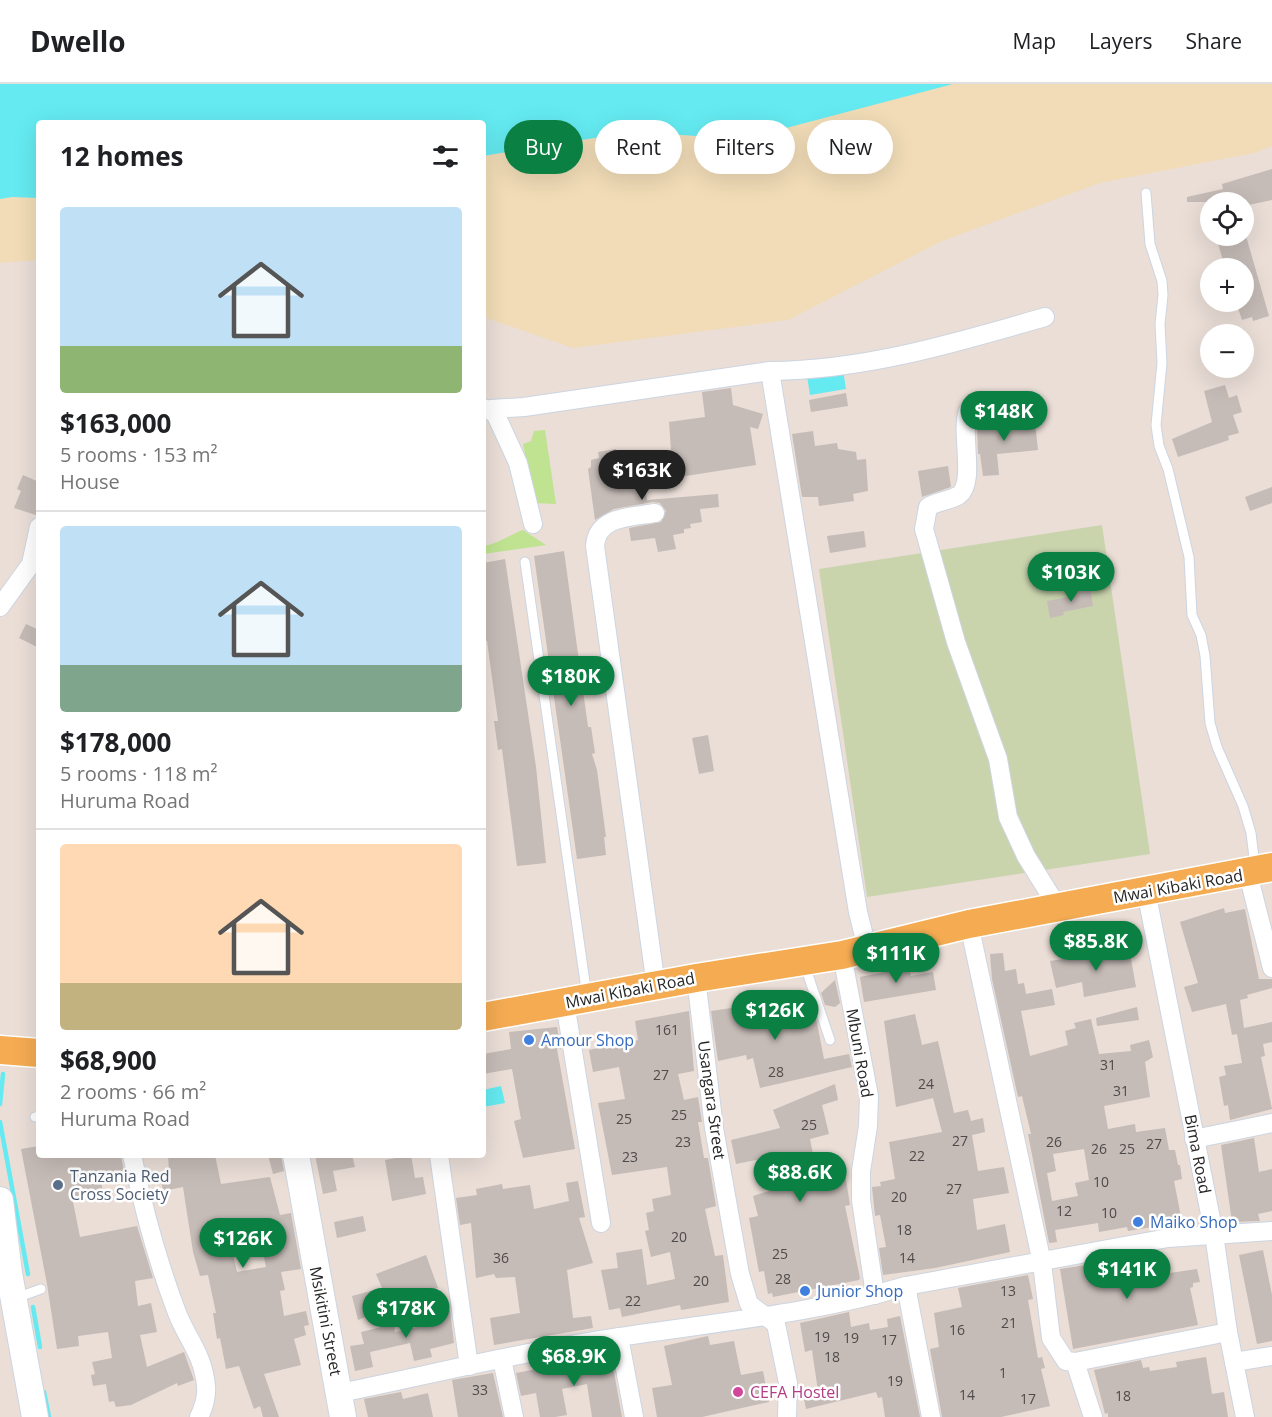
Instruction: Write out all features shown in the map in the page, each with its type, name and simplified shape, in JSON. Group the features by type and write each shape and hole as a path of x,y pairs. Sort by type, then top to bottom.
{"main road":[{"name":"Mwai Kibaki Road","path":"486,1016 855,952 969,924 1057,906 1258,871"},
{"path":"0,1050 36,1053"}],"street":[{"path":"487,408 524,407 770,371 809,371 858,365 956,342 1045,317"},
{"name":"Mbuni Road","path":"770,371 858,912 855,952 869,1096 868,1126 861,1171 861,1200 875,1295"},
{"path":"996,402 979,405 968,411 967,480 963,491 958,496 928,507 924,529 956,642 998,759 1011,826 1026,856 1057,906"},
{"path":"487,408 495,413 518,463 533,524"},
{"path":"655,513 614,520 602,527 596,535 595,546 656,986"},
{"path":"0,607 32,564 36,542"},
{"path":"1258,871 1272,968"},
{"name":"Bima Road","path":"1146,891 1157,953 1172,1010 1245,1417"},
{"path":"969,924 1042,1263 1051,1338 1058,1352 1066,1361 1075,1362 1228,1332"},
{"name":"Usangara Street","path":"696,978 714,1128 740,1274 749,1304 768,1317"},
{"path":"576,1000 601,1224"},
{"path":"1194,1139 1272,1123"},
{"path":"133,1158 142,1204 176,1312 190,1335 203,1370 206,1397 199,1417"},
{"name":"Msikitini Street","path":"297,1158 341,1405"},
{"path":"439,1158 469,1366"},
{"path":"0,1200 5,1274 14,1299 35,1417"},
{"path":"341,1405 469,1366 619,1337 768,1317 875,1295 906,1286 1042,1263 1168,1238 1272,1231"},
{"path":"906,1286 931,1417"},
{"path":"768,1317 776,1324 784,1361 788,1383 787,1417"},
{"path":"619,1337 634,1417"},
{"path":"1234,1362 1272,1356"},
{"path":"502,1359 514,1417"},
{"path":"1075,1362 1093,1417"}],"lane":[{"path":"1146,193 1150,244 1162,288 1162,363 1156,425 1159,446 1168,469 1189,557 1192,615 1201,635 1205,656 1209,723 1243,806 1258,871"},
{"path":"525,562 576,1000"},
{"path":"804,961 830,1040"},
{"path":"14,1299 41,1289"}],"green space":[{"path":"545,430 556,504 534,503 523,444 531,441 534,431"},
{"path":"1102,525 1150,854 867,897 819,569"},
{"path":"523,530 546,545 486,554 486,545"}],"sand":[{"path":"953,84 1272,84 1272,146 1254,153 1100,183 942,241 788,320 573,348 486,318 486,156 504,153 504,174 583,174 583,140 595,138 595,174 682,174 682,135 694,136 694,174 795,174 795,120 791,120"},
{"path":"36,198 36,260 0,263 0,199"}],"water":[{"path":"0,84 953,84 816,120 807,120 807,122 795,126 795,120 694,120 694,136 682,135 682,120 595,120 595,138 583,140 583,120 504,120 504,153 486,156 486,120 36,120 36,198 0,199"},
{"path":"843,370 846,389 810,395 807,376"},
{"path":"501,1086 505,1103 486,1106 486,1089"}],"building":[{"path":"1272,169 1272,200 1254,204 1254,192 1210,192 1223,189 1222,184"},
{"path":"1200,194 1200,202 1187,202 1187,197"},
{"path":"1219,246 1249,246 1252,258 1222,258"},
{"path":"1254,264 1269,316 1253,321 1252,317 1242,320 1239,312 1254,312"},
{"path":"1225,385 1229,398 1237,395 1242,412 1233,415 1239,433 1228,436 1229,440 1178,457 1172,439 1212,422 1204,391"},
{"path":"731,388 733,405 763,414 758,429 750,427 756,465 673,478 669,422 705,417 702,392"},
{"path":"846,393 848,406 811,412 809,400"},
{"path":"1016,421 1016,424 1035,422 1038,450 997,454 999,475 983,476 980,454 978,454 977,425"},
{"path":"813,431 815,446 837,443 838,449 856,452 857,460 866,459 868,491 853,494 854,501 819,506 818,497 802,497 792,434"},
{"path":"616,449 617,455 625,454 631,487 645,485 647,500 718,494 719,507 700,509 702,522 690,524 691,528 684,529 684,533 673,535 676,549 658,552 655,538 631,541 629,528 661,522 666,511 660,503 653,502 614,509 595,520 588,469 591,467 591,460 599,458 598,452"},
{"path":"948,466 951,487 922,497 918,471"},
{"path":"23,475 36,481 36,515 14,508 21,491 17,489"},
{"path":"1272,487 1272,503 1250,511 1245,497"},
{"path":"864,531 866,547 830,553 827,536"},
{"path":"564,551 588,727 591,727 595,753 592,754 597,770 606,837 604,837 606,855 577,859 534,556"},
{"path":"505,559 536,767 546,863 517,866 502,749 498,750 494,721 498,721 486,641 486,562"},
{"path":"1090,587 1093,606 1063,612 1064,615 1050,618 1047,601 1074,596 1073,590"},
{"path":"26,624 36,629 36,646 19,638"},
{"path":"708,735 714,771 699,774 692,738"},
{"path":"1224,908 1225,913 1245,909 1259,979 1272,979 1272,988 1247,995 1248,998 1240,1000 1244,1028 1272,1022 1272,1042 1263,1044 1265,1056 1261,1057 1272,1109 1230,1120 1228,1105 1224,1106 1219,1077 1226,1075 1224,1066 1242,1063 1237,1034 1232,1035 1226,1004 1192,1012 1184,987 1198,983 1180,922"},
{"path":"1129,948 1136,987 1084,997 1082,982 1056,988 1050,961"},
{"path":"1003,953 1005,971 1016,969 1018,984 1024,983 1026,994 1052,989 1055,1005 1021,1011 1030,1056 1068,1045 1065,1031 1076,1028 1074,1023 1091,1019 1099,1054 1131,1051 1130,1045 1149,1040 1153,1057 1145,1062 1150,1097 1104,1106 1108,1129 1135,1124 1136,1132 1165,1128 1169,1150 1175,1150 1178,1165 1180,1165 1182,1179 1174,1181 1182,1222 1128,1231 1127,1227 1099,1232 1098,1223 1055,1230 1057,1242 1049,1243 1028,1134 1031,1134 1022,1096 1018,1097 992,979 990,954","holes":["1084,1149 1089,1180 1075,1183 1078,1196 1052,1201 1047,1173 1056,1171 1053,1154"]},
{"path":"909,967 911,976 933,972 936,990 864,1002 860,977"},
{"path":"835,980 840,1003 835,1007 825,1005 821,993"},
{"path":"808,997 817,1023 824,1059 849,1054 852,1067 760,1088 753,1058 747,1060 746,1055 718,1061 711,1011"},
{"path":"1137,1007 1139,1020 1097,1026 1096,1018"},
{"path":"689,1011 694,1071 678,1074 684,1100 698,1097 702,1122 698,1122 704,1158 708,1158 716,1206 705,1209 715,1256 723,1255 729,1302 681,1310 680,1305 622,1317 620,1308 609,1310 601,1270 618,1268 616,1253 642,1249 647,1285 675,1279 670,1252 651,1257 645,1231 649,1230 646,1213 654,1211 652,1199 671,1195 667,1167 612,1175 598,1103 625,1099 619,1067 593,1072 589,1050 638,1040 635,1021"},
{"path":"915,1014 922,1045 938,1041 954,1113 968,1110 971,1121 983,1118 985,1132 972,1135 978,1171 1004,1167 1009,1193 973,1199 977,1230 1005,1224 1010,1252 935,1268 883,1275 879,1248 886,1247 880,1215 875,1216 872,1187 881,1186 880,1182 895,1179 889,1142 942,1132 933,1098 896,1107 884,1021"},
{"path":"557,1027 561,1049 557,1049 575,1149 523,1158 514,1121 521,1119 512,1069 486,1073 486,1053 511,1049 509,1032"},
{"path":"835,1084 838,1100 822,1105 829,1134 810,1139 815,1165 821,1164 822,1170 844,1167 850,1205 845,1206 860,1278 773,1297 772,1293 768,1294 764,1271 759,1272 749,1218 758,1216 753,1196 769,1191 761,1159 736,1164 731,1140 780,1128 773,1110"},
{"path":"1254,1138 1259,1172 1272,1169 1272,1211 1258,1214 1260,1221 1232,1222 1221,1145"},
{"path":"36,1146 36,1158 122,1158 124,1172 100,1177 103,1192 72,1197 80,1237 137,1226 153,1278 135,1281 138,1306 151,1303 157,1332 140,1335 147,1367 184,1352 194,1380 178,1386 177,1383 131,1405 116,1407 114,1401 109,1402 106,1384 93,1386 91,1375 95,1374 92,1362 112,1358 108,1332 78,1336 79,1346 57,1349 21,1149"},
{"path":"168,1158 216,1158 221,1184 270,1177 280,1215 291,1213 301,1269 281,1272 285,1290 280,1291 284,1316 306,1311 309,1325 304,1326 306,1335 294,1339 301,1365 264,1374 279,1417 263,1417 260,1406 254,1409 239,1366 226,1369 220,1338 217,1339 213,1313 216,1313 208,1275 200,1276 193,1252 183,1187 163,1191 160,1174 169,1172","holes":["261,1242 266,1267 237,1272 231,1246"]},
{"path":"269,1158 282,1158 284,1171 273,1174"},
{"path":"316,1158 353,1158 355,1167 333,1171 337,1191 323,1194"},
{"path":"412,1158 415,1178 423,1177 426,1194 392,1201 385,1160"},
{"path":"578,1181 585,1217 579,1218 593,1263 567,1270 573,1318 591,1316 593,1328 494,1345 490,1318 520,1313 515,1277 496,1278 494,1274 476,1278 471,1223 460,1225 456,1198 477,1195 476,1189 502,1184 503,1189 530,1185 534,1209 569,1201 566,1183"},
{"path":"363,1216 366,1231 337,1238 334,1222"},
{"path":"1263,1250 1272,1295 1272,1341 1257,1344 1239,1255"},
{"path":"1158,1251 1163,1274 1197,1269 1200,1282 1193,1283 1193,1287 1190,1288 1198,1325 1073,1349 1060,1269 1144,1256 1143,1254"},
{"path":"426,1255 438,1288 358,1320 352,1296 382,1288 376,1274"},
{"path":"1028,1275 1033,1299 1028,1300 1038,1358 1042,1357 1045,1368 1041,1369 1050,1406 1001,1417 942,1417 930,1349 939,1347 934,1313 962,1307 958,1288"},
{"path":"450,1310 454,1343 430,1349 432,1357 414,1361 410,1343 370,1352 373,1367 355,1371 350,1346 364,1344 361,1332 394,1324 395,1332 422,1326 420,1317"},
{"path":"849,1312 851,1327 869,1323 870,1330 888,1327 887,1319 900,1316 920,1417 885,1417 882,1397 878,1398 876,1392 806,1409 803,1394 818,1391 812,1350 805,1352 800,1323"},
{"path":"708,1336 710,1345 734,1341 741,1375 763,1371 769,1402 702,1417 657,1417 652,1388 672,1385 664,1346"},
{"path":"611,1355 622,1417 592,1417 587,1384 562,1389 567,1415 540,1417 536,1393 521,1396 516,1373"},
{"path":"1206,1357 1212,1394 1224,1392 1228,1417 1108,1417 1108,1413 1105,1414 1094,1370 1141,1360 1143,1368 1149,1367 1150,1371 1177,1367 1176,1362"},
{"path":"493,1373 503,1417 458,1417 452,1380"},
{"path":"401,1392 403,1399 428,1393 433,1417 368,1417 364,1399"}],"waterway":[{"path":"0,1104 3,1074"},
{"path":"0,1122 28,1274"},
{"path":"33,1307 40,1347"},
{"path":"44,1392 49,1417"}],"place":[{"name":"Amour Shop","path":"529,1040"},
{"name":"Tanzania Red Cross Society","path":"58,1185"},
{"name":"Maiko Shop","path":"1138,1222"},
{"name":"Junior Shop","path":"805,1291"},
{"name":"CEFA Hostel","path":"738,1392"}]}
